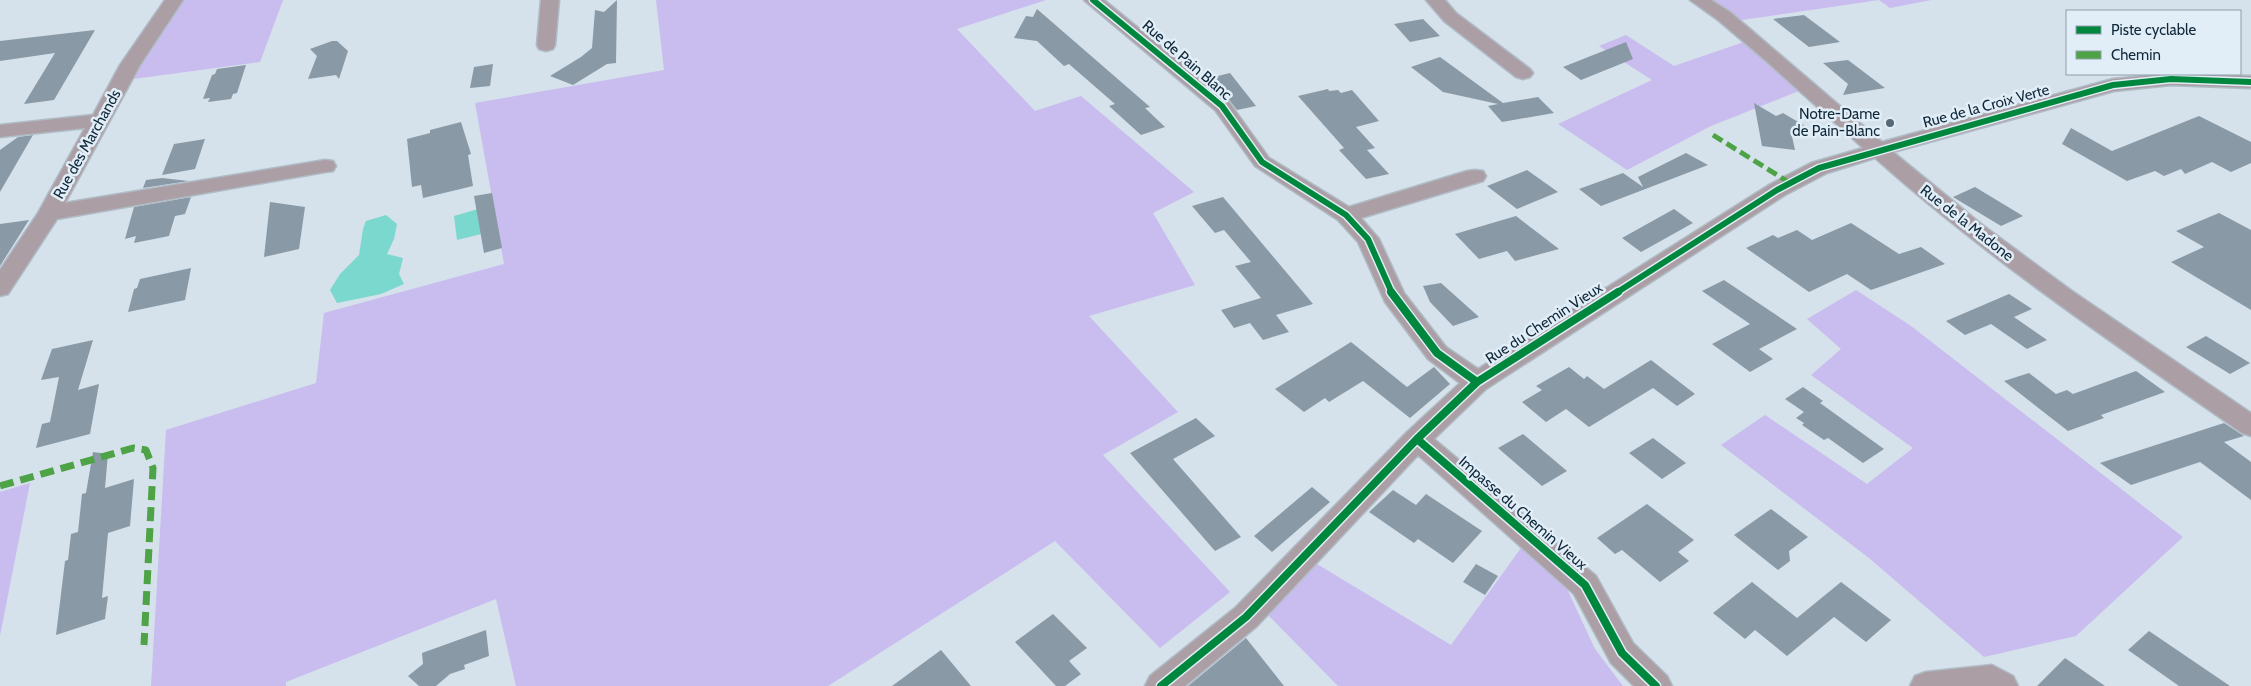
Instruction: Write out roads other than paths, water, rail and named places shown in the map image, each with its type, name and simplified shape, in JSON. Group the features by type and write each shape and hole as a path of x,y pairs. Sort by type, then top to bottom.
{"street":[{"name":"Rue des Marchands","path":"0,288 49,213 130,65 174,0"},
{"path":"546,46 550,0"},
{"name":"Rue de Pain Blanc","path":"1093,0 1184,72 1222,106 1262,162 1346,215 1368,239 1393,296 1437,352 1477,382"},
{"path":"1434,0 1450,16 1523,73"},
{"name":"Rue de la Madone","path":"1699,0 1724,16 1772,56 1878,150 1973,229 2057,292 2246,416"},
{"name":"Rue de la Croix Verte","path":"1878,150 2113,85 2171,79 2251,82"},
{"path":"0,130 99,120"},
{"name":"Rue du Chemin Vieux","path":"1161,686 1246,618 1417,439 1477,382 1778,190 1820,168 1878,150"},
{"path":"49,213 325,166"},
{"path":"1346,215 1475,176"},
{"name":"Impasse du Chemin Vieux","path":"1417,439 1585,585 1622,653 1656,686"},
{"path":"1926,686 1992,679 2002,686"}],"place":[{"name":"Notre-Dame de Pain-Blanc","path":"1890,123"}]}
